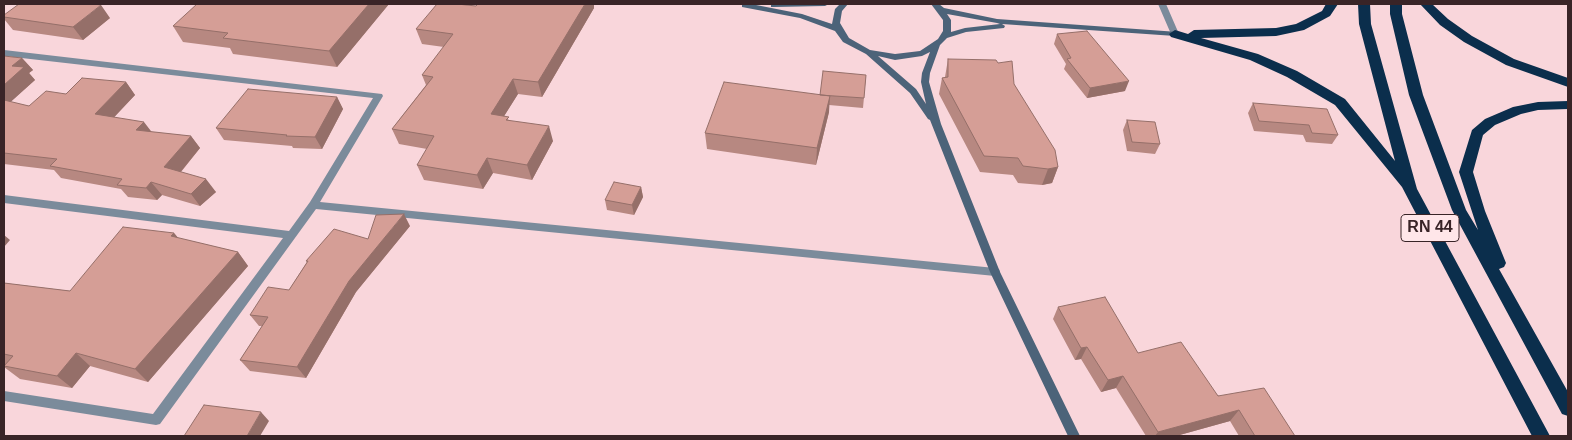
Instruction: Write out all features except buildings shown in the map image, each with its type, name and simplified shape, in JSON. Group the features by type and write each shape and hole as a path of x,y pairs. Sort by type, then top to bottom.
{"highway":[{"path":"1175,34 1248,34 1300,27 1326,13 1332,4"},
{"name":"RN 44","path":"1364,4 1365,24 1410,189 1540,436"},
{"name":"RN 44","path":"1396,4 1396,14 1416,95 1459,210 1568,408"},
{"path":"1426,4 1444,22 1468,39 1510,62 1568,83"},
{"path":"1175,34 1254,57 1292,74 1340,102 1410,189"},
{"path":"1519,318 1478,211 1466,172 1477,133 1490,122 1518,110 1568,105"}],"street":[{"path":"736,4 802,16 838,29 852,45 868,52 886,56 905,56 936,46"},
{"path":"745,5 825,4"},
{"path":"838,29 836,17 844,4"},
{"path":"938,7 990,20 1175,34 1162,4"},
{"path":"938,7 948,26 945,36 936,46 926,72 925,82 936,124 995,272 1074,436"},
{"path":"945,36 981,28 1030,24"},
{"path":"868,52 913,91 936,124"},
{"path":"4,53 379,96 313,205 156,420 4,396"},
{"path":"4,199 291,235"},
{"path":"313,205 995,272"}]}
